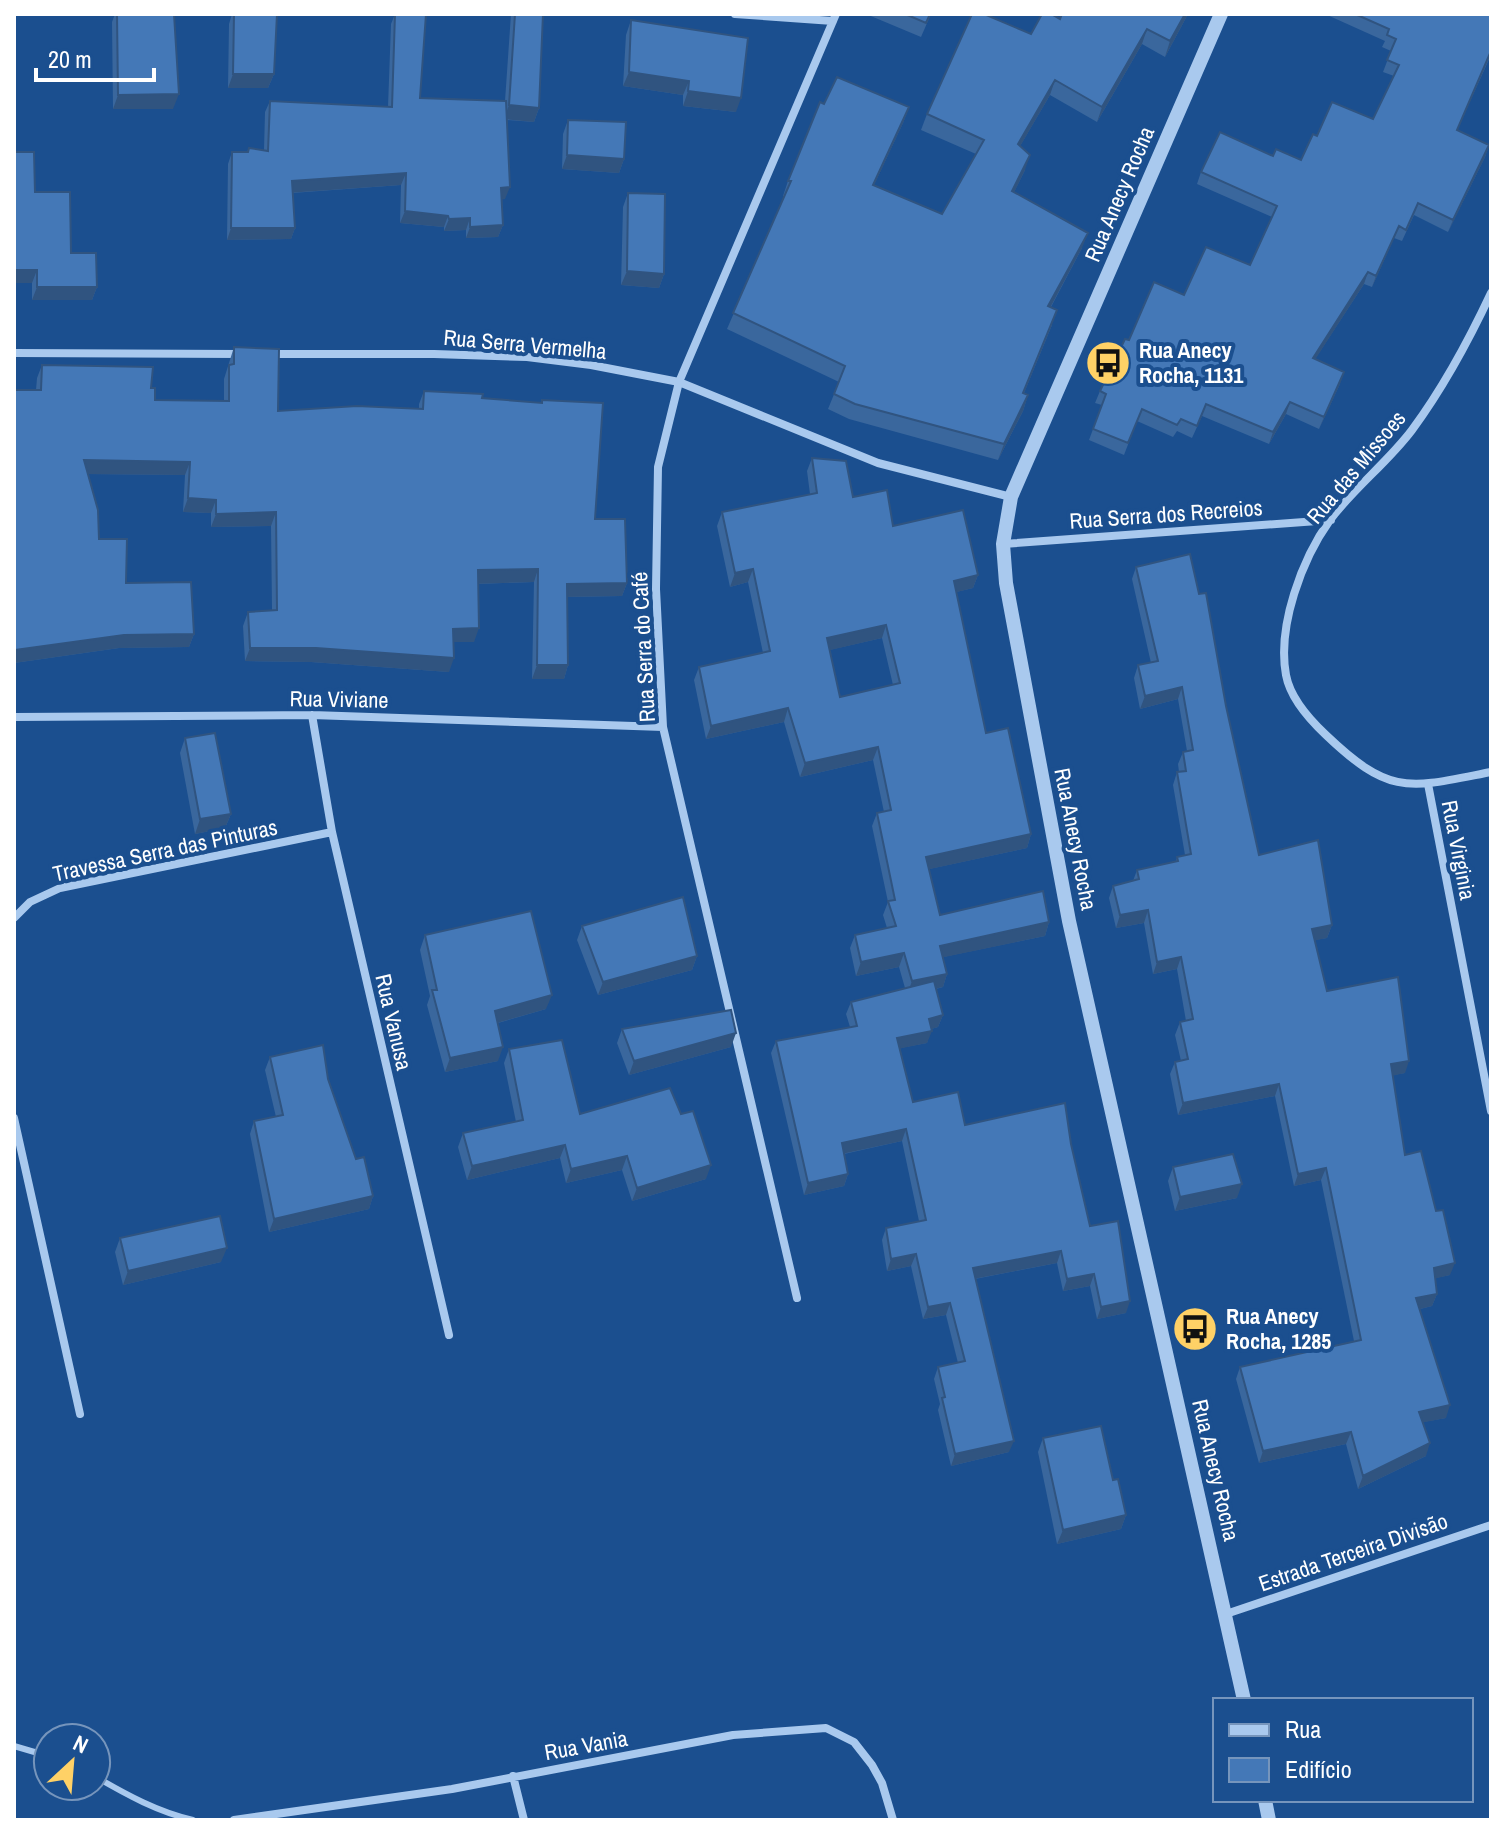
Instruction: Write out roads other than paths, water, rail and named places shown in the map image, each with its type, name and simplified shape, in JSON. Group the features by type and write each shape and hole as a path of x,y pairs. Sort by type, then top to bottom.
{"street":[{"path":"735,14 835,18"},
{"name":"Rua Anecy Rocha","path":"1221,14 1011,497 1003,544 1006,583 1069,921 1244,1698"},
{"name":"Rua Serra do Café","path":"797,1298 663,727 656,589 658,467 679,382 835,18"},
{"name":"Rua das Missoes","path":"1428,784 1404,785 1382,779 1355,761 1325,734 1304,711 1286,677 1284,643 1295,590 1310,553 1331,520 1410,432 1438,392 1491,293"},
{"path":"14,353 247,354"},
{"name":"Rua Serra Vermelha","path":"263,354 527,357 591,365 679,382 878,463 1011,497"},
{"name":"Rua Serra dos Recreios","path":"1003,544 1331,520"},
{"name":"Rua Viviane","path":"14,717 312,715 663,727"},
{"name":"Rua Vanusa","path":"312,715 332,832 449,1335"},
{"path":"1428,784 1491,772"},
{"name":"Rua Virginia","path":"1428,784 1491,1111"},
{"name":"Travessa Serra das Pinturas","path":"14,918 30,902 60,888 332,832"},
{"path":"14,1118 80,1414"},
{"name":"Estrada Terceira Divisão","path":"1226,1614 1491,1525"},
{"name":"Rua Vania","path":"234,1820 452,1789 733,1735 826,1728 854,1742 872,1765 882,1783 893,1820"},
{"path":"513,1776 524,1820"}],"lane":[{"path":"112,1786 176,1816 193,1820"}],"place":[{"name":"Rua Anecy Rocha, 1131","path":"1108,363"},
{"name":"Rua Anecy Rocha, 1285","path":"1195,1329"}]}
